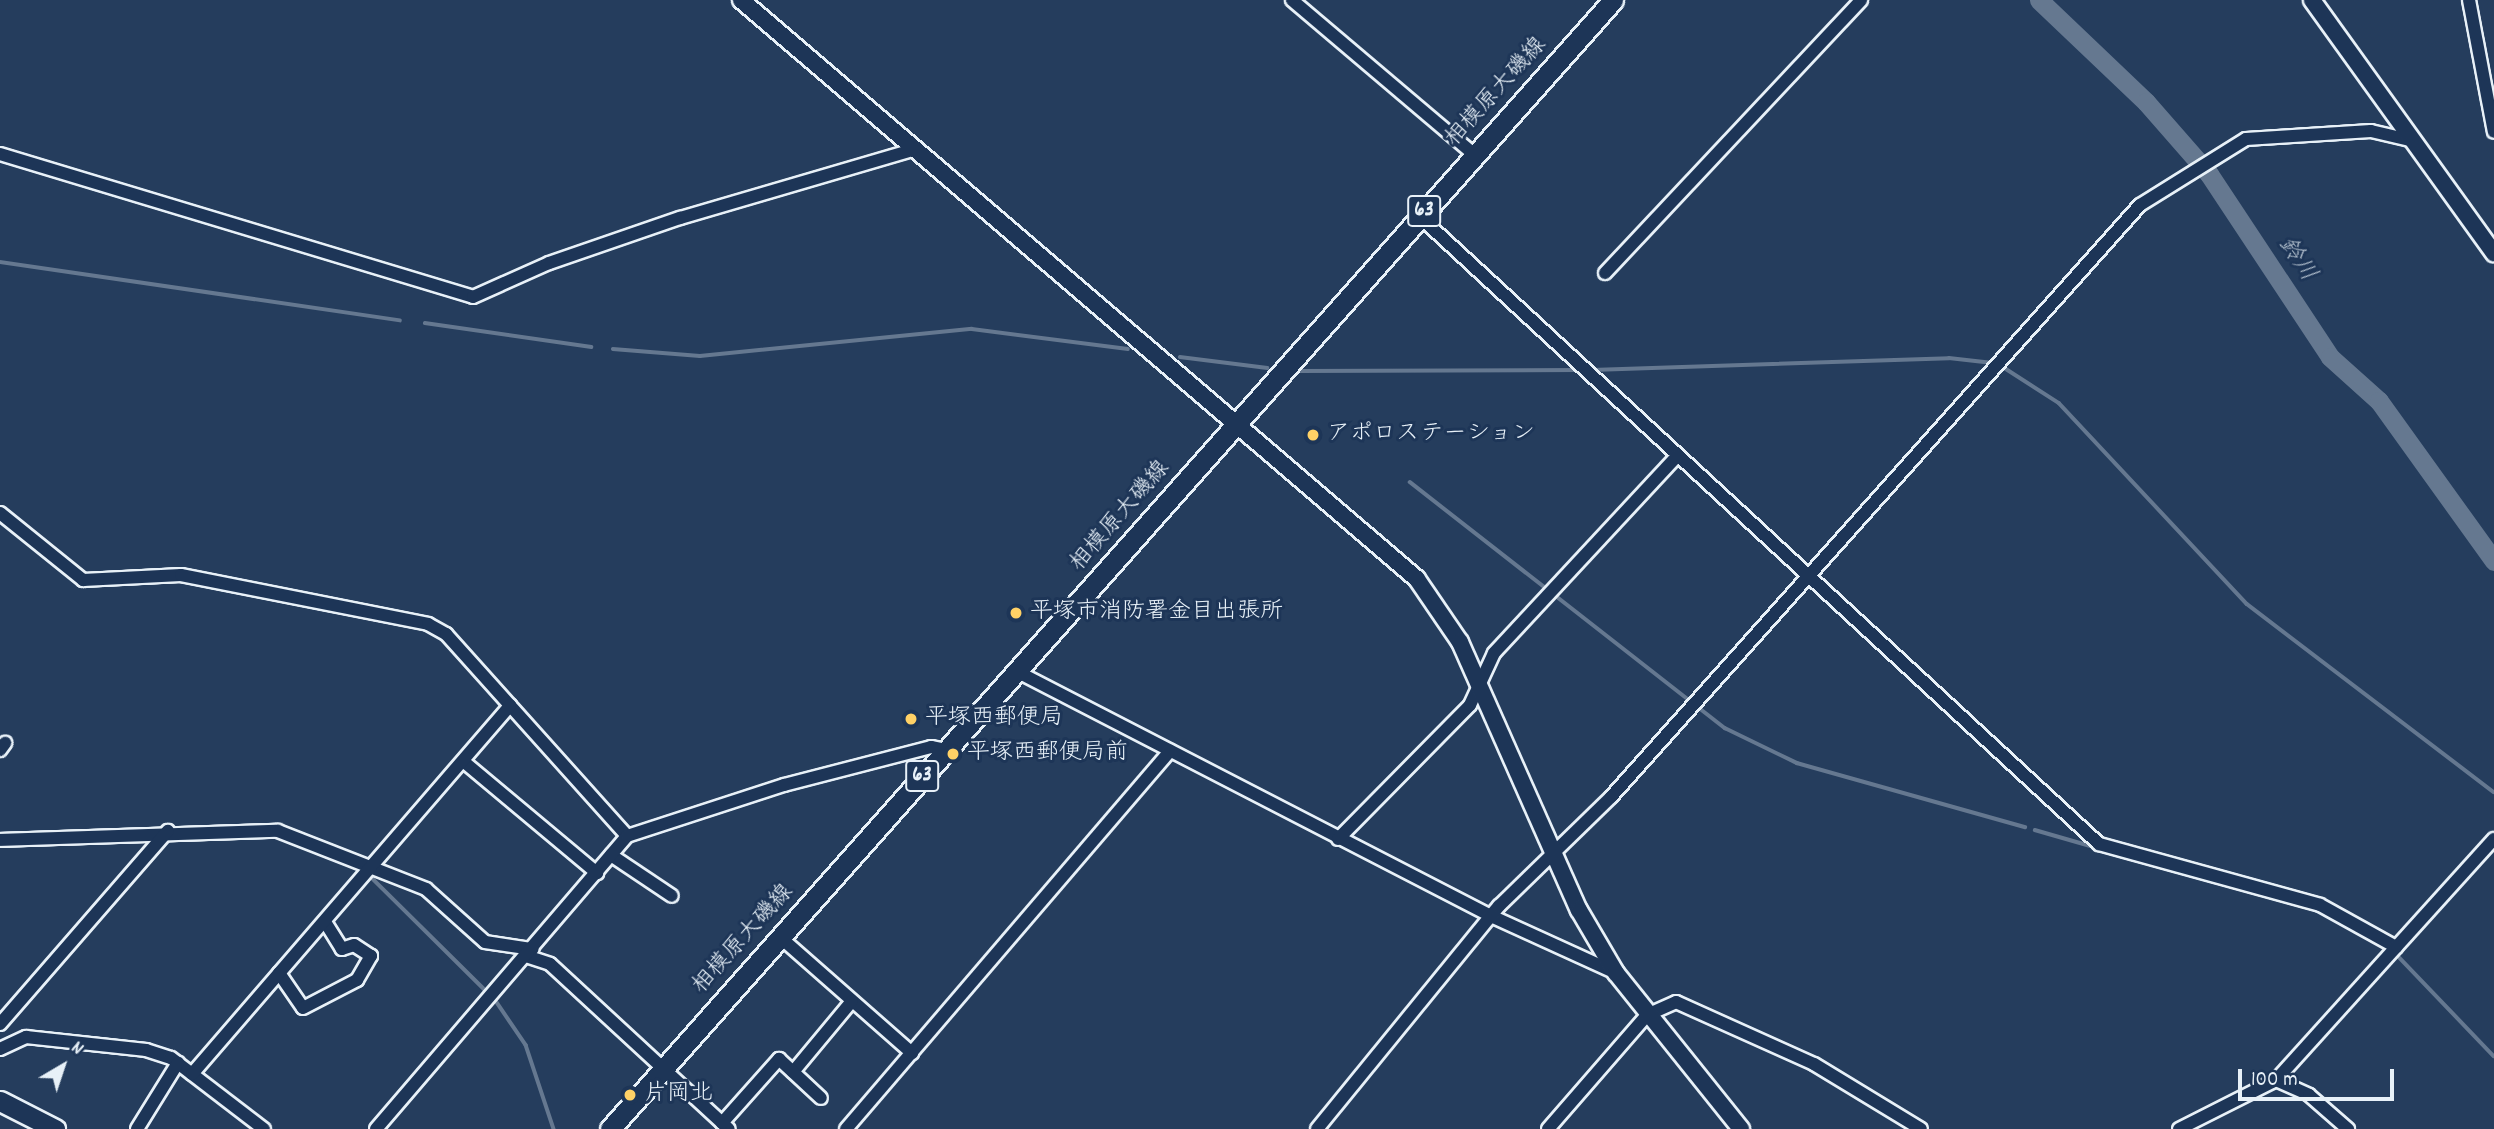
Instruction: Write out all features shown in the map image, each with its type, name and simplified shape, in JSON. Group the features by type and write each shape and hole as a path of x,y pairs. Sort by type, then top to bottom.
{"main road":[{"name":"相模原大磯線","path":"610,1129 1613,0"},
{"path":"0,1101 55,1129"}],"street":[{"path":"741,0 1417,579 1460,642 1555,852 1616,973 1741,1129"},
{"path":"1292,0 1475,155"},
{"path":"1605,273 1861,0"},
{"path":"2312,0 2494,253"},
{"path":"2469,0 2494,132"},
{"path":"1317,1129 1491,916 1555,852 1808,575 2113,231 2169,187 2230,150 2268,135 2371,131 2414,141"},
{"path":"0,154 473,297 548,263 680,218 916,149"},
{"path":"1419,216 2099,844 2320,905 2396,947"},
{"path":"1338,839 1471,705 1494,653 1677,457"},
{"path":"0,513 83,580 181,575 428,624 446,634 627,835"},
{"path":"1016,671 1338,839 1491,916 1616,973"},
{"path":"192,1074 510,705"},
{"path":"376,1129 627,835 783,785 931,747 946,750"},
{"path":"846,1129 1170,751"},
{"path":"463,761 597,873"},
{"path":"0,1024 168,831"},
{"path":"0,840 168,831 278,831 426,889 485,942 529,952 551,964 725,1126 779,1059 821,1098"},
{"path":"2179,1129 2276,1080 2494,839"},
{"path":"611,855 672,896"},
{"path":"279,974 303,1008 357,980 371,956 354,945 342,949 325,922"},
{"path":"780,937 912,1053"},
{"path":"793,1072 852,1001"},
{"path":"1548,1129 1647,1015 1656,1007 1684,1005 1814,1064 1921,1129"},
{"path":"0,1049 26,1037 124,1045 178,1063 264,1129"},
{"path":"138,1129 178,1063"},
{"path":"2276,1080 2309,1095 2348,1129"}],"waterway":[{"name":"鈴川","path":"2039,0 2146,102 2209,174 2330,357 2379,401 2494,561"},
{"path":"0,262 400,320"},
{"path":"425,323 591,347"},
{"path":"613,349 700,356 972,329 1128,349"},
{"path":"1180,357 1267,368"},
{"path":"1592,370 1949,358 1993,363"},
{"path":"2000,365 2059,403 2247,604 2494,792"},
{"path":"1299,371 1580,370"},
{"path":"1410,482 1725,728 1797,763 2025,827"},
{"path":"2035,830 2094,847"},
{"path":"373,879 488,993"},
{"path":"2397,955 2494,1056"},
{"path":"494,998 526,1045 554,1129"}],"place":[{"name":"アポロステーション","path":"1313,435"},
{"name":"平塚市消防署金目出張所","path":"1016,613"},
{"name":"平塚西郵便局","path":"911,719"},
{"name":"平塚西郵便局前","path":"953,754"},
{"name":"片岡北","path":"630,1095"}]}
